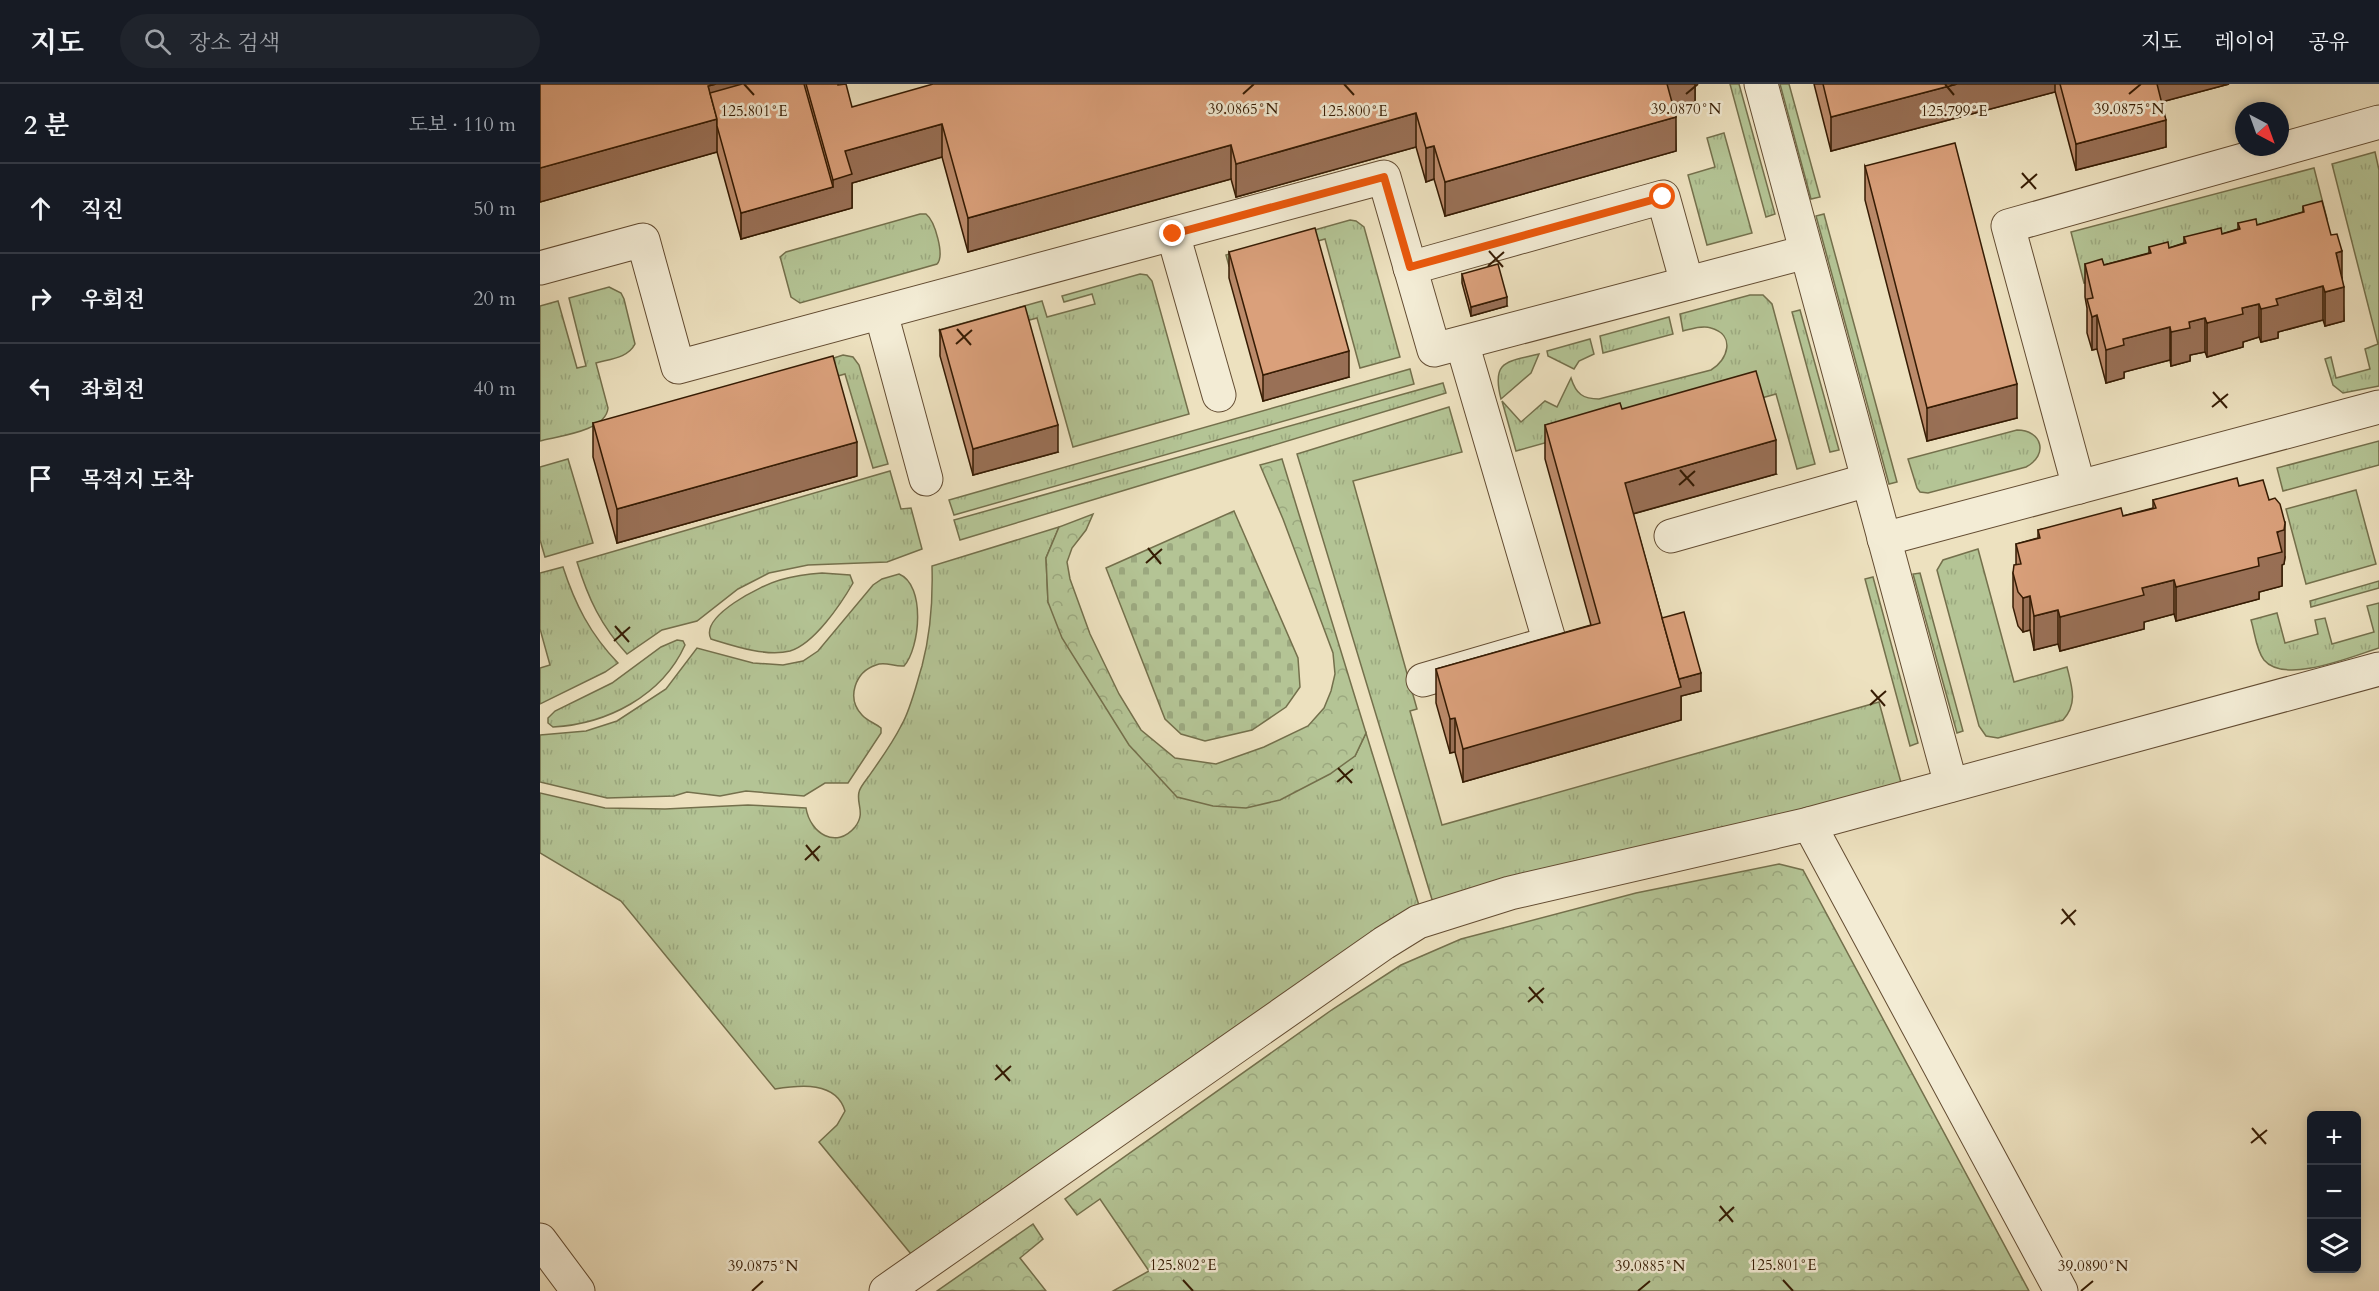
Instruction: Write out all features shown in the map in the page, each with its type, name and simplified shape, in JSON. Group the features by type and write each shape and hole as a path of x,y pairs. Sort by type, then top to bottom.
{"street":[{"path":"1761,84 1951,785"},
{"path":"2079,487 2008,226 2379,122"},
{"path":"540,268 642,240 678,367 1384,177 1434,350 1806,252"},
{"path":"1410,267 1663,197 1687,283"},
{"path":"1173,234 1219,395"},
{"path":"881,312 926,479"},
{"path":"1423,681 1550,643 1462,343"},
{"path":"1884,539 2379,407"},
{"path":"1671,536 1868,480"},
{"path":"886,1291 1418,922 1510,893 1809,824 2379,669"},
{"path":"1809,824 2061,1291"},
{"path":"540,1240 578,1291"}],"green space":[{"path":"1730,84 1739,84 1775,214 1766,217"},
{"path":"1780,84 1789,84 1820,197 1811,199"},
{"path":"1724,133 1752,233 1707,245 1688,175 1715,167 1707,138"},
{"path":"2375,152 2379,170 2379,386 2343,393 2333,385 2325,359 2331,357 2336,378 2370,369 2365,349 2378,344 2332,164"},
{"path":"2314,168 2327,219 2084,283 2071,232"},
{"path":"926,214 936,231 940,254 937,264 800,303 791,297 780,257 786,252"},
{"path":"1824,214 1897,482 1889,484 1816,216"},
{"path":"1350,220 1364,227 1400,357 1360,368 1325,239 1229,266 1226,255"},
{"path":"1140,274 1147,275 1152,281 1189,414 1073,447 1037,318 943,344 939,330 1042,301 1047,317 1095,304 1092,294 1064,302 1062,296"},
{"path":"609,287 621,293 624,299 635,344 623,355 596,363 608,408 605,416 591,427 540,441 540,306 558,301 577,368 586,366 569,298"},
{"path":"1750,295 1763,295 1772,304 1815,464 1797,469 1776,394 1639,432 1634,418 1516,451 1502,401 1521,422 1545,401 1557,407 1571,378 1575,388 1581,394 1599,399 1711,370 1717,366 1725,354 1727,348 1724,336 1719,331 1708,327 1683,331 1680,314"},
{"path":"1800,310 1839,450 1830,452 1792,312"},
{"path":"1669,317 1673,334 1603,353 1600,336"},
{"path":"1590,339 1594,354 1579,361 1574,369 1548,356 1547,351"},
{"path":"1539,354 1531,373 1501,399 1498,377 1504,365 1510,361"},
{"path":"843,355 853,357 859,365 888,464 873,468 845,374 813,383 812,365"},
{"path":"1410,369 1414,384 954,515 949,500"},
{"path":"1443,383 1446,393 960,540 954,520"},
{"path":"1449,407 1462,452 1353,481 1417,709 1410,711 1442,825 1879,702 1903,790 1434,906 1297,454"},
{"path":"2017,430 2032,434 2040,444 2038,456 2026,467 1928,493 1920,492 1917,488 1908,459"},
{"path":"2379,441 2379,465 2283,491 2277,468"},
{"path":"568,459 593,543 545,557 540,540 540,467"},
{"path":"1282,459 1366,733 1355,756 1330,774 1280,800 1246,808 1213,806 1177,797 1129,745 1062,638 1048,602 1046,558 1059,527 1093,514 1086,530 1072,548 1067,562 1070,579 1090,634 1119,694 1141,730 1175,758 1216,764 1264,747 1308,726 1324,708 1335,674 1333,653 1283,519 1260,465"},
{"path":"890,471 901,509 911,508 922,549 887,562 808,565 769,573 738,589 697,621 662,630 627,654 596,611 577,562"},
{"path":"2356,490 2376,564 2306,584 2286,509"},
{"path":"1234,511 1298,658 1300,687 1286,707 1252,730 1205,741 1181,734 1165,719 1106,568"},
{"path":"1059,527 1046,558 1048,602 1177,796 1355,756 1366,733 1421,912 911,1254 819,1142 837,1125 845,1111 840,1101 834,1094 816,1087 775,1089 621,901 540,853 540,793 605,808 665,809 748,805 806,808 813,825 825,836 832,838 848,834 860,817 859,792 897,733 913,697 929,628 932,604 932,566"},
{"path":"1978,549 2014,682 2067,667 2072,688 2072,701 2071,708 2063,720 1998,738 1986,736 1979,726 1937,570 1943,560"},
{"path":"563,567 584,618 599,641 618,663 605,672 540,704 540,668 550,665 540,629 540,573"},
{"path":"822,573 850,575 853,583 826,622 799,647 790,651 771,653 750,650 711,639 710,630 714,621 747,595 780,580"},
{"path":"1920,573 1963,731 1957,733 1913,574"},
{"path":"899,574 908,580 917,603 917,632 914,646 904,666 879,664 869,668 858,679 854,701 864,717 881,728 881,733 848,783 825,783 804,796 746,791 720,796 687,792 674,796 607,798 540,782 540,735 586,731 617,721 666,689 697,648 753,663 783,665 803,661 818,651 873,585 882,579"},
{"path":"1873,577 1918,743 1910,746 1865,579"},
{"path":"2379,581 2379,588 2311,607 2310,601"},
{"path":"2379,603 2379,648 2337,662 2287,670 2274,667 2264,660 2259,651 2251,620 2277,613 2285,643 2318,634 2315,620 2325,618 2332,644 2374,632 2367,606"},
{"path":"677,640 683,641 685,645 675,663 647,693 631,704 593,720 573,725 553,727 548,723 548,718 555,711 612,683 661,647"},
{"path":"1779,864 1803,870 2029,1291 1113,1291 1149,1271 1100,1199 1077,1215 1065,1199 1333,1009 1401,965 1461,939 1636,893"},
{"path":"1033,1224 1043,1239 1020,1258 1046,1291 937,1291"}],"building":[{"path":"540,84 716,84 708,86 717,119 540,168"},
{"path":"742,84 804,84 833,187 741,213 710,93"},
{"path":"806,84 846,84 852,107 933,84 1667,84 1676,117 1445,182 1434,146 1426,148 1416,113 1236,164 1231,145 968,218 942,124 845,151 852,174 833,180"},
{"path":"1823,84 1957,84 1831,117"},
{"path":"2060,84 2157,84 2166,120 2076,144"},
{"path":"1955,143 2017,384 1927,408 1865,166"},
{"path":"2322,201 2331,235 2337,234 2342,251 2336,253 2344,287 2325,292 2323,286 2276,299 2278,305 2261,309 2259,304 2242,308 2243,314 2207,323 2205,318 2189,322 2190,328 2171,332 2170,327 2123,339 2124,345 2106,350 2097,315 2092,317 2087,299 2093,298 2085,264 2102,259 2104,265 2151,253 2149,247 2168,242 2169,248 2186,243 2184,237 2221,228 2222,234 2240,229 2238,223 2256,219 2257,225 2304,212 2303,206"},
{"path":"1315,228 1349,351 1263,375 1229,252"},
{"path":"1498,264 1507,297 1471,307 1462,274"},
{"path":"1025,306 1058,425 973,449 940,330"},
{"path":"833,356 857,442 617,509 593,423"},
{"path":"1756,371 1776,440 1625,483 1681,687 1463,749 1455,718 1450,719 1436,669 1600,623 1545,425 1620,403 1622,409"},
{"path":"2237,478 2239,486 2263,480 2269,500 2275,498 2280,504 2285,523 2284,530 2277,532 2282,552 2258,558 2259,566 2176,587 2174,580 2142,588 2144,595 2060,617 2058,610 2034,616 2030,596 2023,598 2018,592 2013,573 2014,565 2021,564 2016,544 2040,538 2038,530 2121,508 2123,516 2156,508 2153,500"},
{"path":"1684,612 1701,673 1679,679 1662,618"}],"route":[{"path":"1173,234 1384,177 1410,267 1663,197"}]}
